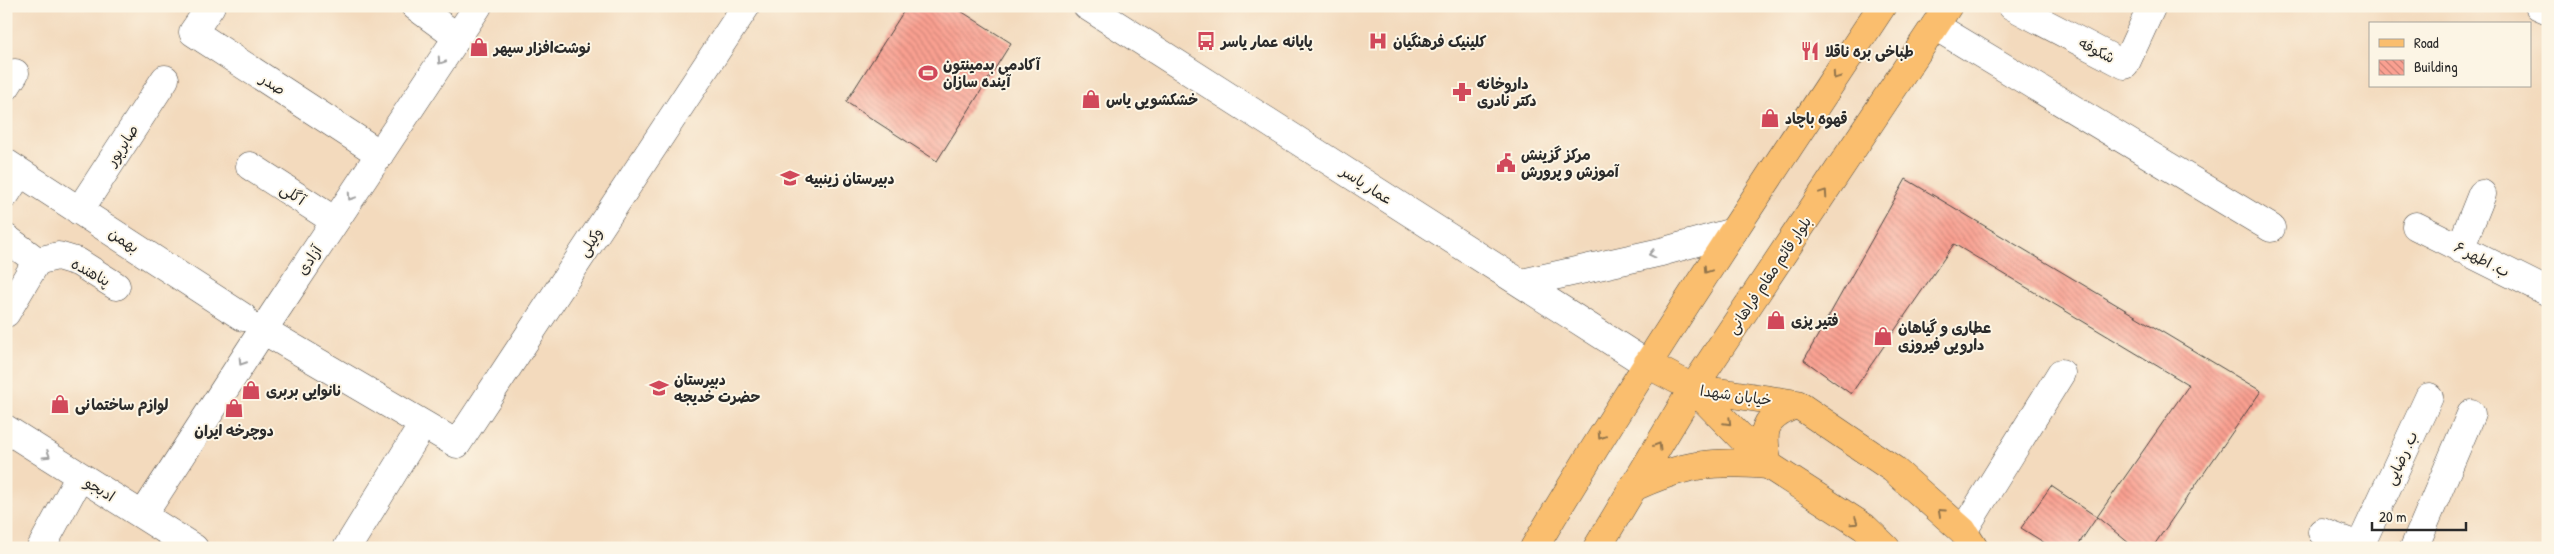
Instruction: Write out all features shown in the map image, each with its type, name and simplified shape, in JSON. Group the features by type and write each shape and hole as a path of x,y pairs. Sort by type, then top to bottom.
{"main road":[{"path":"1534,548 1647,364 1882,6"},
{"name":"بلوار قائم مقام فراهانی","path":"1597,548 1693,388 1942,16"},
{"path":"1647,364 1693,388"},
{"name":"خیابان شهدا","path":"1693,388 1797,404 1893,468 1968,540"},
{"name":"خیابان شهدا","path":"1693,388 1768,465 1864,527 1886,548"},
{"path":"1632,488 1670,471 1707,463 1729,462 1768,465 1764,442 1766,427 1776,413 1797,404"}],"street":[{"name":"صدر","path":"211,6 193,32 380,154"},
{"path":"415,6 458,37"},
{"name":"آزادی","path":"143,515 253,323 335,221 478,6"},
{"name":"وکیلی","path":"253,323 422,426 456,444 746,6"},
{"name":"عمار یاسر","path":"1087,6 1647,364"},
{"name":"شکوفه","path":"2012,6 2125,65 2152,6"},
{"path":"2539,6 2548,10"},
{"path":"1942,16 2271,228"},
{"name":"صابرپور","path":"80,211 165,80"},
{"name":"آگلی","path":"250,166 335,221"},
{"name":"بهمن","path":"11,177 80,211 253,323"},
{"path":"2460,249 2482,194"},
{"name":"ب. اطهر ۶","path":"2416,226 2548,292"},
{"path":"1522,283 1661,252 1733,232"},
{"path":"6,238 37,261 6,313"},
{"name":"پناهنده","path":"37,261 58,256 78,262 116,286"},
{"path":"1968,540 2061,373"},
{"name":"ب. رضایی","path":"2322,532 2362,547 2429,397"},
{"path":"2414,548 2471,414"},
{"path":"347,548 422,426"},
{"name":"ادبجو","path":"6,429 194,548"},
{"path":"41,548 80,476"}],"building":[{"name":"آکادمی بدمینتون آینده سازان","path":"907,6 953,6 1011,43 937,161 846,102"},
{"path":"1906,179 2261,391 2152,548 2135,548 2097,517 2189,385 1954,244 1851,394 1804,360"},
{"path":"2051,486 2097,517 2076,548 2053,548 2021,528"}],"place":[{"name":"پایانه عمار یاسر","path":"1206,41"},
{"name":"کلینیک فرهنگیان","path":"1378,41"},
{"name":"نوشت‌افزار سپهر","path":"479,47"},
{"name":"طباخی بره ناقلا","path":"1810,51"},
{"name":"آکادمی بدمینتون آینده سازان","path":"928,73"},
{"name":"داروخانه دکتر نادری","path":"1462,92"},
{"name":"خشکشویی یاس","path":"1091,99"},
{"name":"قهوه باچاد","path":"1770,118"},
{"name":"مرکز گزینش آموزش و پرورش","path":"1506,163"},
{"name":"دبیرستان زینبیه","path":"790,178"},
{"name":"فتیر پزی","path":"1776,320"},
{"name":"عطاری و گیاهان دارویی فیروزی","path":"1883,336"},
{"name":"دبیرستان حضرت خدیجه","path":"659,388"},
{"name":"نانوایی بربری","path":"251,390"},
{"name":"لوازم ساختمانی","path":"60,404"},
{"name":"دوچرخه ایران","path":"234,408"}]}
